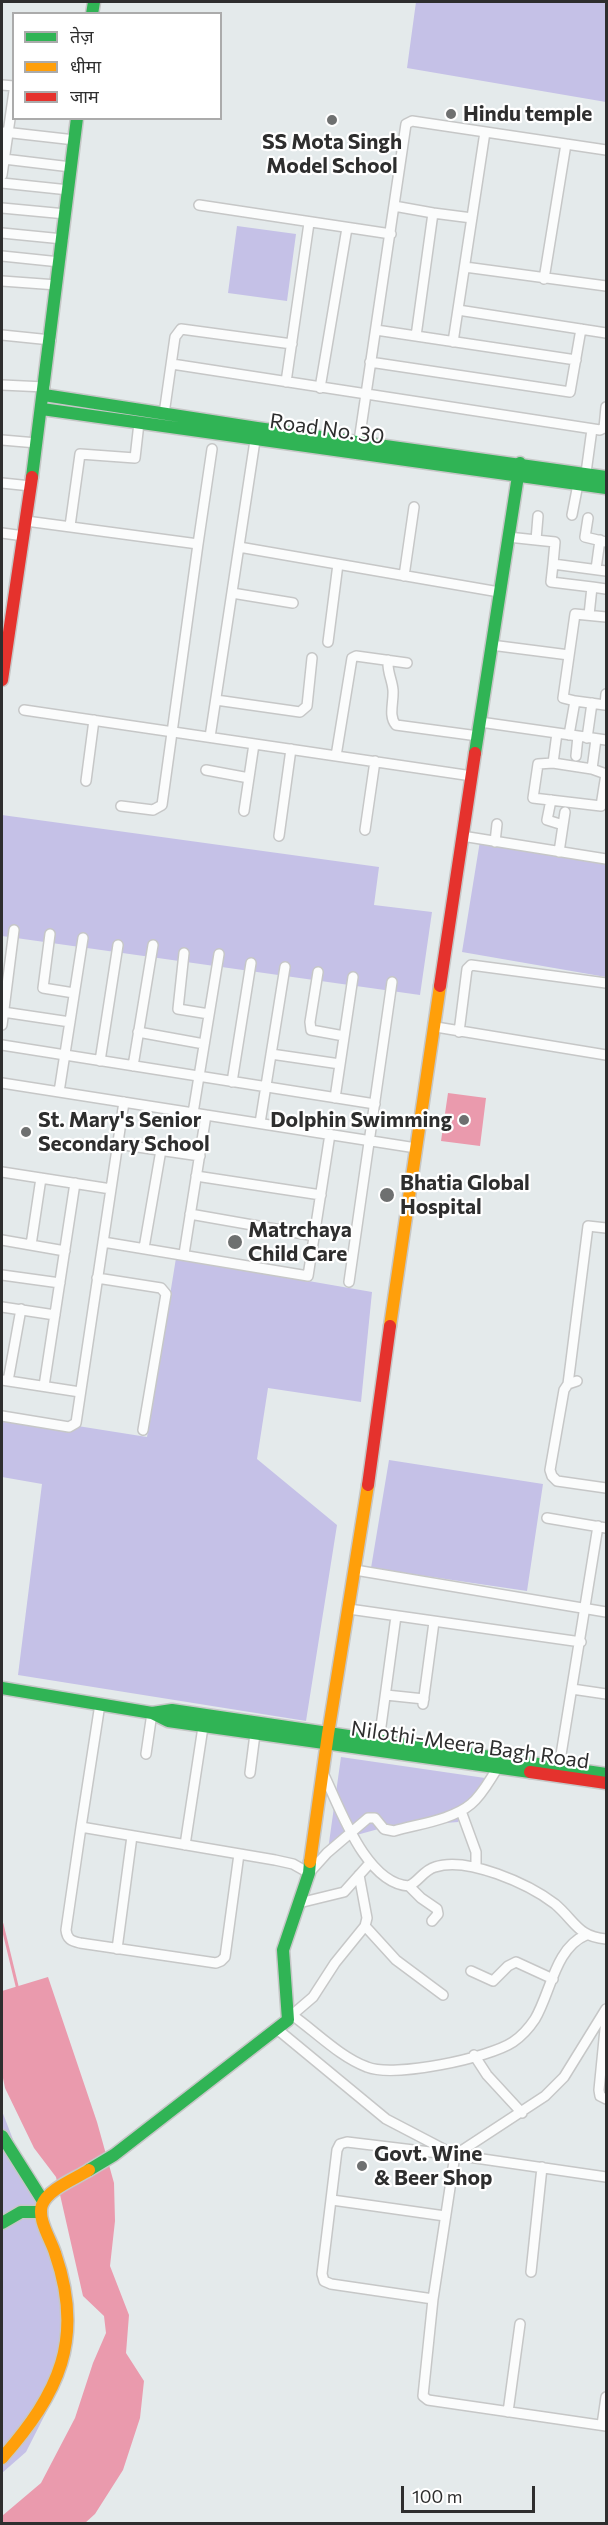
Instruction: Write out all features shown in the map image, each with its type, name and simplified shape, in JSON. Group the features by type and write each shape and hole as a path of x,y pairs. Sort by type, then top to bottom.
{"street":[{"path":"2,175 4,133 12,98"},
{"path":"2,680 45,391 77,120"},
{"path":"358,447 405,127 408,122 606,150"},
{"path":"453,342 485,132"},
{"path":"4,133 75,140"},
{"path":"544,279 566,144"},
{"path":"4,159 71,167"},
{"path":"2,183 69,190"},
{"path":"199,205 391,234"},
{"path":"394,206 472,218"},
{"path":"2,208 66,214"},
{"path":"416,336 434,213"},
{"path":"286,382 309,223"},
{"path":"320,388 347,228"},
{"path":"2,233 63,239"},
{"path":"2,256 60,262"},
{"path":"465,267 606,286"},
{"path":"2,281 57,285"},
{"path":"458,310 606,333"},
{"path":"165,414 175,337 181,329 292,344"},
{"path":"370,362 570,392 581,329"},
{"path":"376,330 576,360"},
{"path":"2,335 51,340"},
{"path":"172,364 602,430 605,428 606,407"},
{"path":"2,384 45,391"},
{"name":"Road No. 30","path":"45,391 256,433"},
{"name":"Road No. 30","path":"42,409 139,423 256,433 519,469 606,488"},
{"path":"70,526 80,454 135,458 139,423"},
{"path":"572,515 582,481 592,429"},
{"path":"210,737 256,433"},
{"path":"2,440 37,443"},
{"path":"121,806 153,810 162,805 212,449"},
{"path":"290,2018 283,1950 309,1873 416,1148 436,1027 462,836 519,469"},
{"name":"Road No. 30","path":"582,481 606,477"},
{"path":"2,483 31,486"},
{"path":"404,576 414,507"},
{"path":"536,540 538,516"},
{"path":"588,518 585,537 603,541 596,569"},
{"path":"26,521 198,544"},
{"path":"2,533 24,536"},
{"path":"508,537 555,542 551,582 606,589"},
{"path":"239,547 500,592"},
{"path":"328,642 338,564"},
{"path":"553,564 606,571"},
{"path":"589,615 592,587"},
{"path":"232,593 292,603"},
{"path":"606,617 574,614 563,698 605,705 606,694"},
{"path":"491,645 569,655"},
{"path":"336,756 352,658 356,656 407,663"},
{"path":"216,700 304,711 307,706 312,658"},
{"path":"388,660 387,671 393,692 392,718 396,725 478,736"},
{"path":"575,701 582,737 592,769"},
{"path":"576,756 592,703"},
{"path":"24,710 471,776"},
{"path":"86,781 94,720"},
{"path":"480,722 606,740"},
{"path":"553,762 557,733"},
{"path":"244,811 255,744"},
{"path":"279,836 291,749"},
{"path":"365,830 375,761"},
{"path":"538,762 553,762 606,774 601,806 533,798 538,762"},
{"path":"206,770 249,778"},
{"path":"551,800 547,819 564,825"},
{"path":"559,852 566,812"},
{"path":"495,842 497,824"},
{"path":"462,836 606,859"},
{"path":"2,1025 14,930"},
{"path":"50,934 43,988 74,993"},
{"path":"59,1092 83,938"},
{"path":"100,1061 118,945"},
{"path":"133,1066 153,945"},
{"path":"184,953 178,1009 209,1014"},
{"path":"193,1113 219,954"},
{"path":"232,1082 251,963"},
{"path":"459,1032 467,969 471,965 606,983"},
{"path":"260,1123 285,967"},
{"path":"318,972 310,1022 311,1030 344,1036"},
{"path":"335,1098 353,977"},
{"path":"349,1282 392,982"},
{"path":"3,1012 70,1022"},
{"path":"436,1027 606,1055"},
{"path":"138,1032 204,1044"},
{"path":"2,1045 375,1104"},
{"path":"271,1054 340,1064"},
{"path":"2,1083 416,1148"},
{"path":"2,1416 73,1427 76,1424 124,1102"},
{"path":"183,1254 206,1115"},
{"path":"103,1242 308,1276 330,1134"},
{"path":"117,1143 200,1156"},
{"path":"144,1248 160,1150"},
{"path":"2,1173 111,1189"},
{"path":"196,1176 321,1195"},
{"path":"31,1245 41,1178"},
{"path":"44,1386 75,1183"},
{"path":"190,1214 315,1236"},
{"path":"606,1228 588,1226 573,1382 564,1390 550,1470 557,1481 606,1488"},
{"path":"2,1240 65,1251"},
{"path":"2,1275 60,1283"},
{"path":"97,1278 160,1288 166,1294 143,1430"},
{"path":"2,1306 55,1315"},
{"path":"21,1309 5,1380 80,1392"},
{"path":"547,1518 602,1527 559,1767"},
{"path":"355,1570 606,1612"},
{"path":"349,1609 580,1642"},
{"path":"379,1741 396,1616"},
{"path":"386,1695 423,1702 434,1622"},
{"path":"2,1688 152,1713 168,1721 202,1727 328,1740"},
{"path":"572,1689 606,1694"},
{"path":"100,1704 67,1936 72,1941 117,1949 216,1963 221,1961 225,1957 239,1854"},
{"path":"152,1713 172,1710 328,1740"},
{"path":"146,1754 152,1713"},
{"path":"184,1845 202,1727"},
{"path":"250,1773 255,1734"},
{"name":"Nilothi-Meera Bagh Road","path":"328,1740 379,1741 606,1774"},
{"name":"Nilothi-Meera Bagh Road","path":"328,1740 497,1769 606,1784"},
{"path":"309,1873 327,1852 371,1817 384,1829 394,1831 461,1811 484,1790 497,1769"},
{"path":"324,1775 360,1850 370,1863 392,1881 409,1886 437,1909 438,1914 432,1921"},
{"path":"461,1811 476,1852 476,1867"},
{"path":"81,1827 293,1864 309,1873"},
{"path":"117,1949 132,1836"},
{"path":"299,1903 344,1892 370,1863"},
{"path":"409,1886 432,1868 444,1864 476,1867 533,1890 554,1904 586,1935 606,1939"},
{"path":"2,2223 44,2202 114,2155 277,2029 313,1997 335,1963 365,1926 368,1918 359,1875"},
{"path":"365,1926 396,1960 443,1995"},
{"path":"290,2018 352,2060 369,2068 387,2072 408,2071 474,2055 505,2046 526,2032 536,2016 569,1945 586,1935"},
{"path":"471,1971 493,1981 508,1966 516,1962 553,1979"},
{"path":"606,2009 564,2077 545,2096 455,2155 433,2299 423,2396 428,2400 604,2425 606,2397"},
{"path":"606,2019 598,2090 600,2096 606,2099"},
{"path":"277,2029 386,2119 455,2155"},
{"path":"474,2055 487,2075 522,2113"},
{"path":"2,2136 44,2202 68,2297 68,2328 63,2359 48,2397 31,2426 2,2458"},
{"path":"433,2299 331,2284 324,2281 322,2274 337,2150 340,2144 347,2142 455,2155 606,2177"},
{"path":"531,2272 542,2167"},
{"path":"332,2200 445,2216"},
{"path":"508,2412 520,2324"}],"shaded area":[{"path":"416,2 606,2 606,102 407,68"},
{"path":"237,226 296,234 287,301 228,293"},
{"path":"2,815 379,867 374,905 432,912 420,995 2,936"},
{"path":"480,841 606,863 606,977 462,952"},
{"name":"Dolphin Swimming","path":"448,1093 486,1098 480,1146 441,1141"},
{"path":"176,1258 372,1292 361,1402 268,1388 257,1459 337,1525 306,1721 18,1675 42,1484 2,1477 2,1414 147,1437"},
{"path":"389,1460 543,1484 527,1591 371,1568"},
{"path":"341,1757 485,1778 458,1822 382,1828 353,1836 327,1857"},
{"path":"48,1977 97,2122 114,2183 115,2221 110,2266 129,2315 126,2353 144,2381 140,2418 123,2470 95,2514 85,2523 2,2523 2,2516 41,2483 75,2418 93,2363 106,2333 104,2316 83,2296 56,2177 34,2148 5,2088 2,2073 2,1991"},
{"path":"2,2111 43,2217 74,2326 63,2379 26,2452 2,2473"}],"waterway":[{"path":"2,1924 18,1990"}],"traffic: fast":[{"path":"92,12 94,2"},
{"path":"32,477 77,120"},
{"path":"44,395 257,428 606,477"},
{"path":"42,409 606,488"},
{"path":"475,753 520,463"},
{"path":"2,1688 152,1713 172,1710 606,1774"},
{"path":"152,1713 168,1721 530,1772"},
{"path":"89,2170 114,2155 288,2020 283,1950 309,1873 310,1862"},
{"path":"2,2136 43,2201"},
{"path":"2,2223 21,2212 41,2212"}],"traffic: slow":[{"path":"390,1326 440,986"},
{"path":"310,1862 368,1485"},
{"path":"2,2458 39,2411 52,2387 61,2363 66,2339 67,2312 64,2284 41,2217 42,2205 56,2189 89,2170"}],"traffic: jam":[{"path":"2,680 32,477"},
{"path":"440,986 475,753"},
{"path":"368,1485 390,1326"},
{"path":"530,1772 606,1783"}],"place":[{"name":"Hindu temple","path":"451,114"},
{"name":"SS Mota Singh Model School","path":"332,120"},
{"name":"Dolphin Swimming","path":"464,1120"},
{"name":"St. Mary's Senior Secondary School","path":"26,1132"},
{"name":"Bhatia Global Hospital","path":"387,1195"},
{"name":"Matrchaya Child Care","path":"235,1242"},
{"name":"Govt. Wine & Beer Shop","path":"362,2166"}]}
